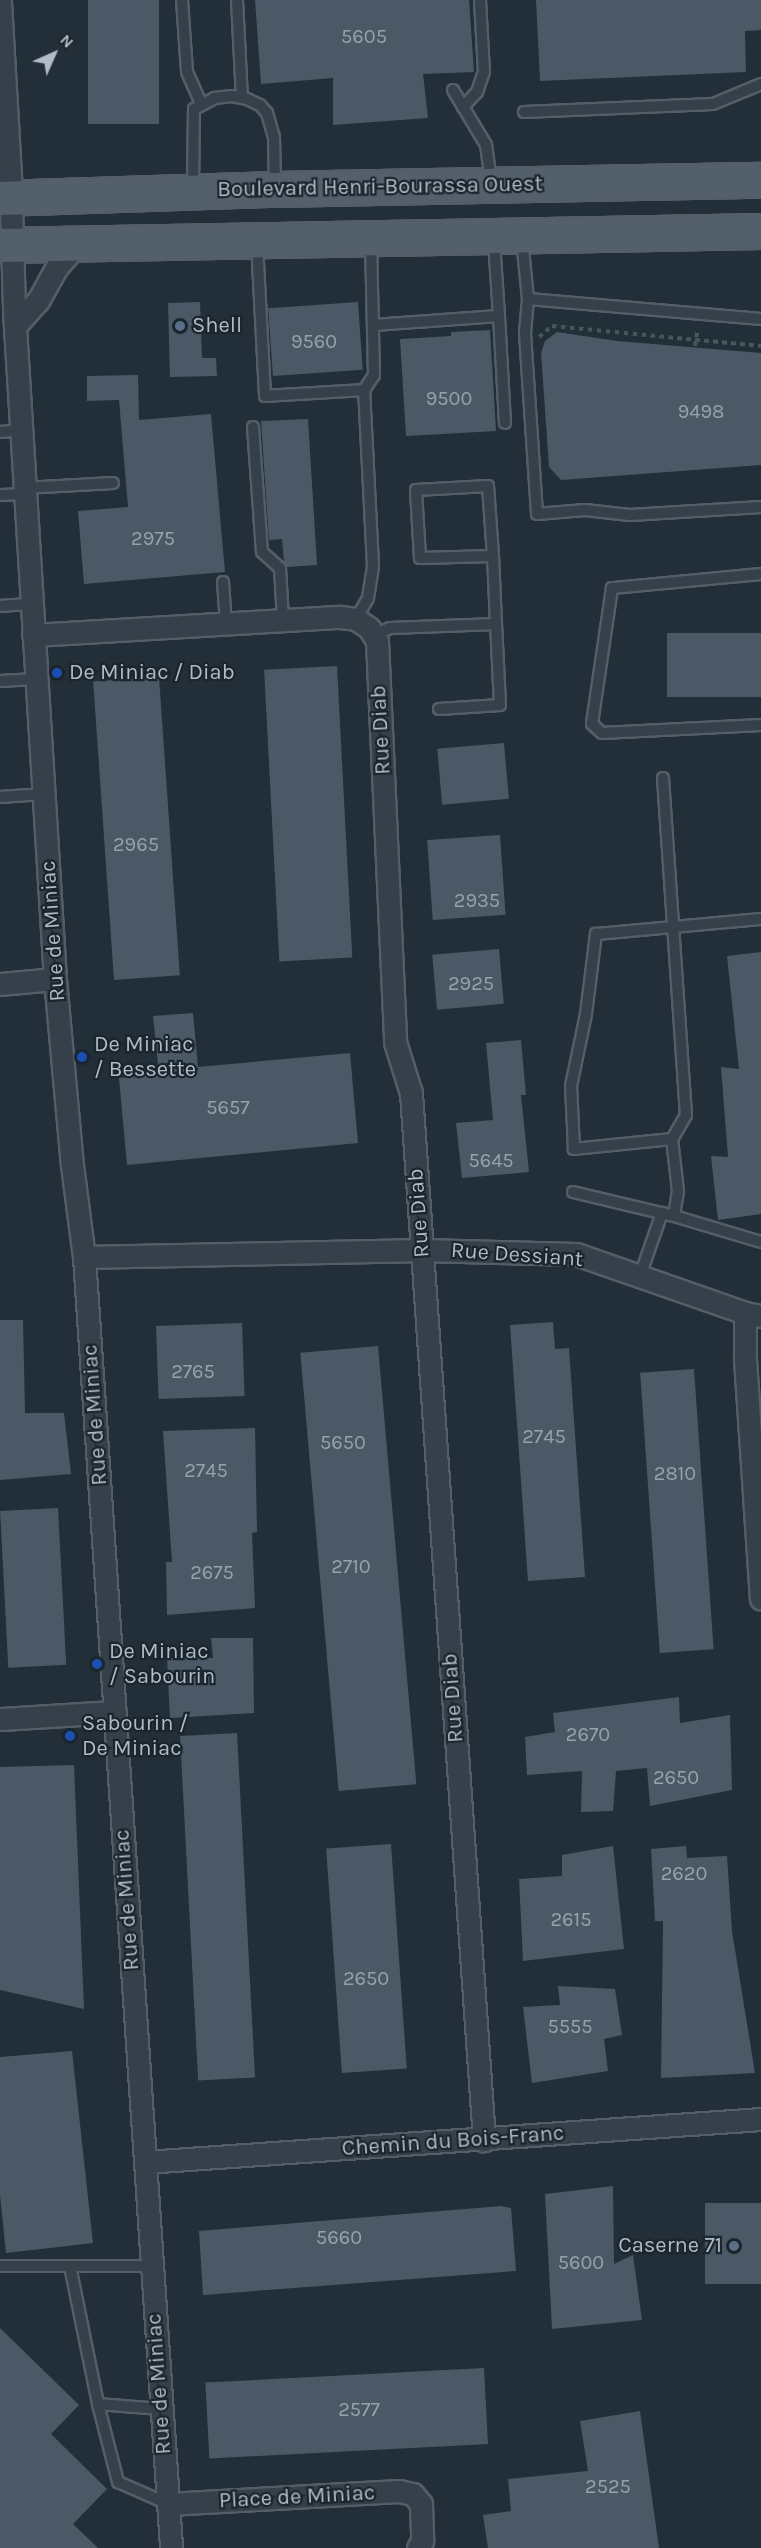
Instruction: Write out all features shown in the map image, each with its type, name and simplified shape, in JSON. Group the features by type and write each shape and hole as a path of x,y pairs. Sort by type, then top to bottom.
{"main road":[{"name":"Boulevard Henri-Bourassa Ouest","path":"5,198 275,189 761,180"},
{"path":"5,245 761,231"}],"street":[{"name":"Rue de Miniac","path":"0,2 5,245 14,315 10,431 25,491 55,980 72,1165 84,1257 168,2504"},
{"path":"14,315 39,299 57,267 78,243"},
{"path":"33,635 340,617 356,619 369,628 373,635"},
{"name":"Rue Diab","path":"373,635 376,641 395,1042 411,1093 484,2140"},
{"path":"0,984 55,980"},
{"name":"Rue Dessiant","path":"84,1257 422,1250 576,1254 753,1315"},
{"path":"753,1315 745,1359 761,1598"},
{"path":"0,1719 115,1712"},
{"name":"Chemin du Bois-Franc","path":"145,2162 761,2119"},
{"name":"Place de Miniac","path":"168,2504 399,2491 413,2494 421,2504 422,2541 418,2548"},
{"path":"168,2504 171,2548"}],"lane":[{"path":"182,0 187,72 201,103"},
{"path":"237,0 242,98"},
{"path":"463,107 477,92 484,72 480,0"},
{"path":"524,112 713,104 761,84"},
{"path":"453,90 486,145 491,185"},
{"path":"193,192 192,115 194,109 201,103 215,98 242,98 260,105 272,125 275,189"},
{"path":"508,236 522,254 528,299 525,333 537,514 585,510 630,515 761,507"},
{"path":"505,423 499,316 508,236"},
{"path":"356,619 368,598 373,566 364,390 374,375 370,238"},
{"path":"257,240 265,396 364,390"},
{"path":"528,299 761,319"},
{"path":"374,325 499,316"},
{"path":"253,427 262,552 280,568 283,621"},
{"path":"0,495 113,483"},
{"path":"439,709 500,705 493,556 488,486 416,490 420,558 493,556"},
{"path":"761,574 612,588 592,724 602,733 761,724"},
{"path":"223,582 226,624"},
{"path":"0,606 31,604"},
{"path":"373,635 390,628 496,624"},
{"path":"0,681 36,679"},
{"path":"663,778 686,1115 672,1139 678,1191 674,1216"},
{"path":"0,797 44,794"},
{"path":"672,1139 573,1149 570,1103 596,934 761,919"},
{"path":"573,1192 674,1216 761,1242"},
{"path":"640,1276 662,1213"},
{"path":"0,2266 152,2266"},
{"path":"70,2266 98,2404 118,2482 168,2504"},
{"path":"98,2404 161,2409"}],"path":[{"path":"534,341 552,326 761,346"},
{"path":"609,331 609,338"},
{"path":"544,333 549,338"},
{"path":"696,346 698,340"}],"building":[{"path":"88,0 159,0 159,124 88,124"},
{"path":"255,0 469,0 474,72 423,74 428,118 333,125 333,78 261,84"},
{"path":"536,0 761,0 761,30 745,31 746,72 540,81"},
{"path":"200,302 202,358 216,358 217,376 170,377 168,303"},
{"path":"358,302 363,370 273,376 268,308"},
{"path":"490,330 496,431 406,436 400,339 451,336 451,332"},
{"path":"557,332 617,341 761,353 761,465 561,480 549,467 541,353 545,341"},
{"path":"138,375 139,420 211,414 225,572 84,584 78,511 128,507 119,400 87,401 87,376"},
{"path":"308,419 317,565 287,567 284,561 282,539 269,540 261,421"},
{"path":"667,633 761,633 761,697 667,697"},
{"path":"337,666 352,958 279,961 264,670"},
{"path":"159,677 180,975 114,980 93,682"},
{"path":"504,743 509,799 442,805 437,749"},
{"path":"500,835 506,915 433,920 427,840"},
{"path":"499,949 504,1004 437,1010 432,955"},
{"path":"761,952 761,1214 718,1220 711,1156 728,1157 721,1067 739,1069 727,956"},
{"path":"193,1013 198,1067 350,1053 358,1143 127,1165 119,1078 159,1074 153,1016"},
{"path":"521,1040 526,1095 521,1095 529,1172 462,1178 456,1123 493,1120 486,1043"},
{"path":"0,1320 23,1320 25,1413 64,1413 71,1474 0,1480"},
{"path":"553,1322 555,1349 569,1348 585,1577 528,1581 510,1325"},
{"path":"242,1323 245,1396 159,1399 156,1326"},
{"path":"378,1346 416,1784 339,1791 300,1353"},
{"path":"694,1369 714,1649 660,1653 640,1373"},
{"path":"255,1428 257,1532 252,1533 255,1608 167,1615 166,1562 172,1562 163,1431"},
{"path":"58,1508 66,1665 8,1668 0,1511"},
{"path":"211,1638 253,1638 254,1713 170,1718 167,1658 213,1658"},
{"path":"679,1697 680,1723 730,1715 732,1790 650,1806 647,1768 616,1771 613,1811 581,1812 582,1771 527,1775 525,1737 555,1732 553,1713"},
{"path":"237,1733 255,2078 198,2081 180,1736"},
{"path":"74,1765 84,2009 0,1990 0,1767"},
{"path":"391,1844 407,2068 342,2073 326,1849"},
{"path":"613,1846 624,1949 523,1961 519,1879 562,1876 562,1855"},
{"path":"686,1846 687,1858 727,1856 732,1931 755,2073 661,2078 663,1921 655,1921 651,1849"},
{"path":"558,1986 615,1989 622,2035 604,2039 608,2071 532,2083 523,2007 560,2005"},
{"path":"72,2051 93,2243 6,2253 0,2195 0,2057"},
{"path":"613,2186 614,2264 633,2255 642,2320 552,2329 545,2194"},
{"name":"Caserne 71","path":"705,2203 761,2203 761,2284 705,2284"},
{"path":"501,2206 511,2208 516,2271 203,2295 199,2231"},
{"path":"0,2328 79,2405 51,2434 107,2489 73,2524 98,2548 0,2548"},
{"path":"484,2368 488,2444 209,2458 205,2383"},
{"path":"640,2411 659,2548 488,2548 483,2515 511,2511 508,2479 588,2471 580,2421"}],"place":[{"name":"Shell","path":"180,326"},
{"name":"De Miniac / Diab","path":"57,673"},
{"name":"De Miniac / Bessette","path":"82,1057"},
{"name":"De Miniac / Sabourin","path":"97,1664"},
{"name":"Sabourin / De Miniac","path":"70,1736"},
{"name":"Caserne 71","path":"734,2246"}]}
